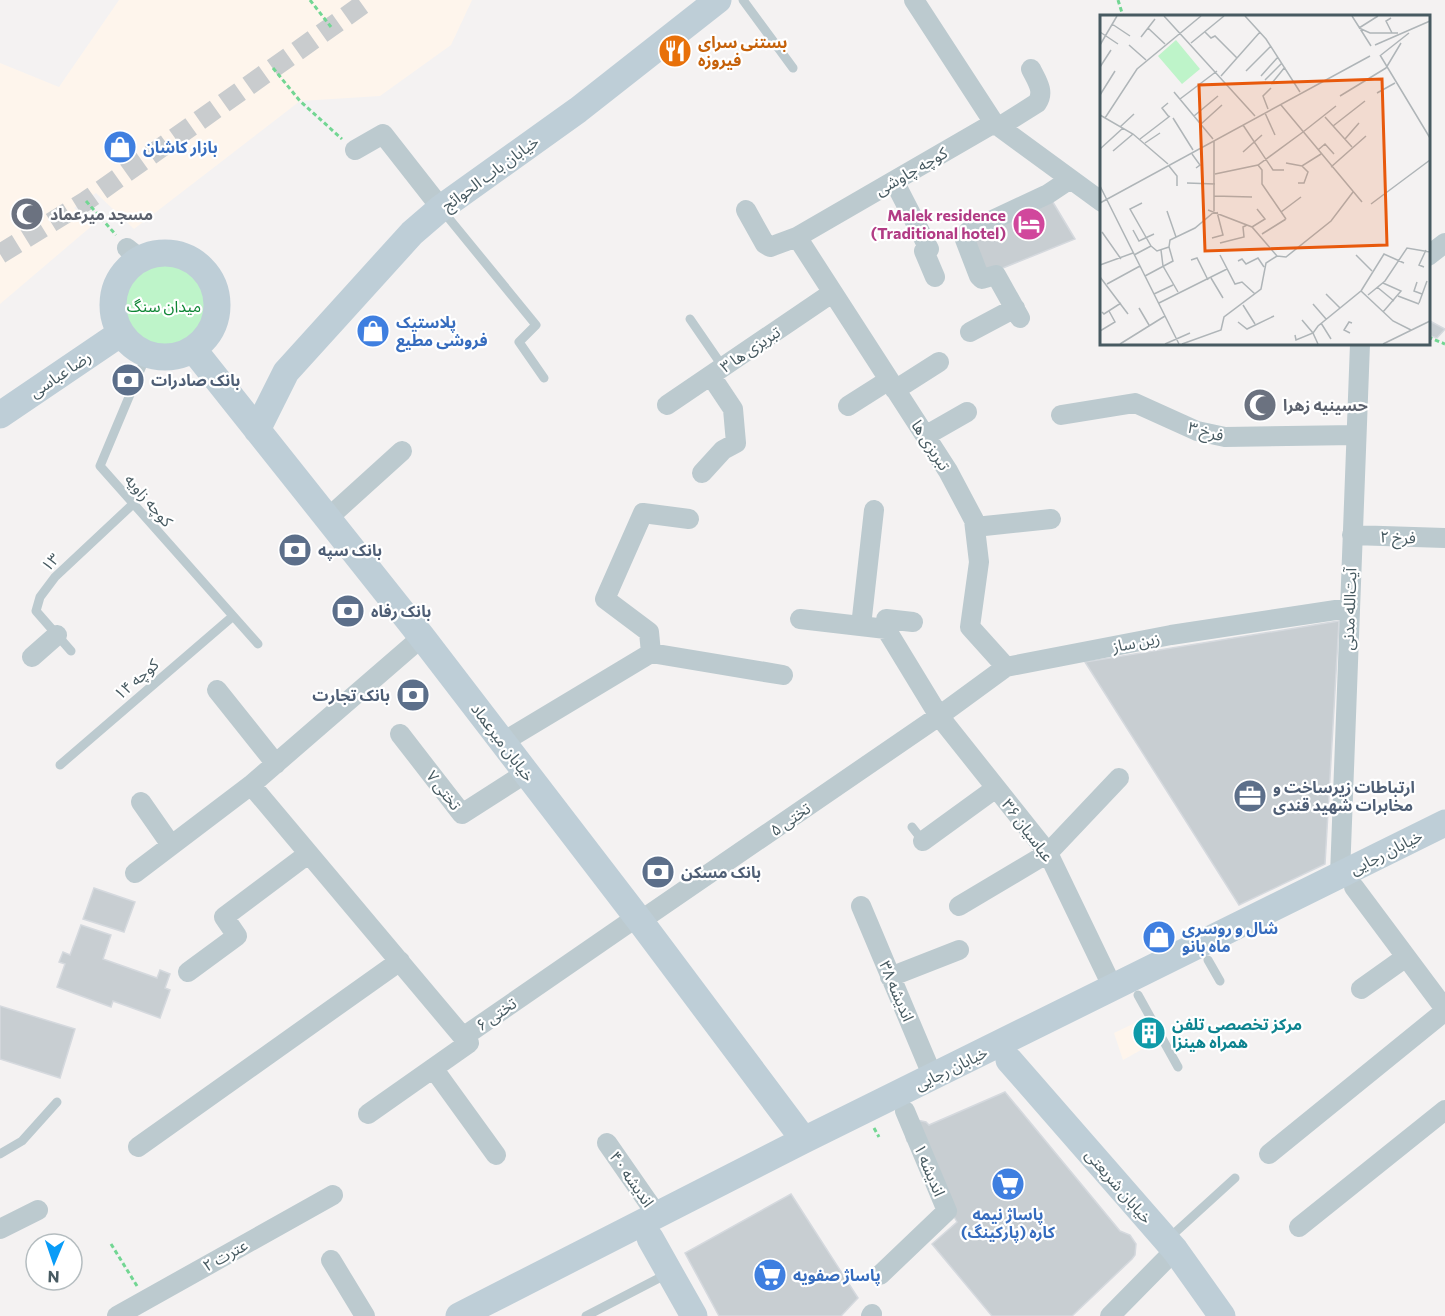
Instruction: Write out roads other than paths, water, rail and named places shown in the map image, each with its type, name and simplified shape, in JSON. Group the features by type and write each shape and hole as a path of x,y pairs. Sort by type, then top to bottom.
{"street":[{"name":"خیابان باب الحوائج","path":"286,372 412,232 441,208 578,110 718,0"},
{"path":"914,0 996,125 1100,201"},
{"name":"کوچه چاوشی","path":"746,210 765,244 770,247 797,237 1037,103 1041,98 1041,91 1031,69"},
{"path":"355,150 383,134 441,208"},
{"path":"970,332 1017,313 996,275 982,279 964,237 969,231 1052,202 1069,180"},
{"path":"894,181 929,249 924,251 935,277"},
{"name":"تبریزی ها","path":"797,237 948,471 974,520 979,562 970,627 1006,667"},
{"path":"1430,254 1445,243"},
{"path":"134,253 175,254 192,261 205,272 214,287 217,305 214,322 206,338 193,349 178,356 163,357 147,354 132,346 121,333 114,317 112,300 117,284 134,253"},
{"name":"تبریزی ها ۳","path":"667,405 832,293"},
{"name":"رضا عباسی","path":"0,415 121,333"},
{"name":"آیت‌الله مدنی","path":"1347,881 1349,608 1360,345"},
{"name":"خیابان میرعماد","path":"193,349 422,637 639,919 804,1140"},
{"path":"848,406 939,362"},
{"path":"702,473 723,450 736,443 733,410 717,371"},
{"path":"235,401 286,372"},
{"path":"257,430 286,372"},
{"name":"فرخ ۳","path":"1061,415 1135,404 1197,431 1225,437 1356,435"},
{"path":"925,436 967,412"},
{"path":"328,518 402,451"},
{"path":"861,626 874,510"},
{"path":"651,653 649,632 605,599 643,513 688,519"},
{"path":"975,527 1051,519"},
{"name":"فرخ ۲","path":"1352,535 1445,538"},
{"name":"زین ساز","path":"939,716 1006,667 1171,635 1349,608"},
{"path":"800,619 886,629 886,619 913,622"},
{"name":"عباسیان ۳۶","path":"886,629 939,716 1048,853 1125,992"},
{"path":"32,657 57,635"},
{"path":"135,873 251,785 422,637"},
{"path":"503,742 651,653 783,675"},
{"path":"217,690 276,764"},
{"name":"تختی ۵","path":"639,919 939,716"},
{"name":"تختی ۷","path":"400,734 462,814 526,773"},
{"path":"959,906 1048,853 1119,778"},
{"path":"251,785 463,1037"},
{"path":"917,834 996,788"},
{"path":"141,802 171,845"},
{"name":"خیابان رجایی","path":"459,1316 905,1111 1009,1060 1125,992 1214,970 1347,881 1445,823"},
{"name":"خیابان رجایی","path":"498,1316 804,1140 933,1077 1125,992 1347,881 1445,841"},
{"path":"188,972 237,936 224,917 308,854"},
{"path":"1269,1154 1445,1010 1347,881"},
{"name":"اندیشه ۳۸","path":"861,906 933,1077"},
{"name":"تختی ۶","path":"368,1114 469,1043 463,1037 639,919"},
{"path":"890,977 959,950"},
{"path":"1361,989 1406,957"},
{"path":"138,1147 400,962"},
{"name":"خیابان شریعتی","path":"1009,1060 1171,1246 1222,1316"},
{"path":"433,1068 496,1155"},
{"path":"1299,1227 1445,1110"},
{"name":"اندیشه ۱","path":"880,1275 947,1211 905,1111"},
{"name":"اندیشه ۴۰","path":"607,1143 654,1227"},
{"name":"عترت ۲","path":"117,1316 151,1308 333,1195"},
{"path":"0,1229 38,1210"},
{"path":"654,1227 669,1273 694,1316"},
{"path":"1110,1316 1171,1246"},
{"path":"330,1260 365,1316"}],"lane":[{"path":"743,0 793,68"},
{"path":"441,208 536,325 519,342 544,378"},
{"path":"690,319 717,371"},
{"name":"کوچه زاویه","path":"147,354 100,466 258,644"},
{"name":"۱۳","path":"71,651 36,611 40,597 54,577 133,504"},
{"name":"کوچه ۱۴","path":"60,765 232,617"},
{"path":"1125,992 1178,1067"},
{"path":"0,1154 22,1141 57,1102"},
{"path":"1171,1246 1235,1178"},
{"path":"586,1316 669,1273"}],"tunnel":[{"path":"0,254 86,201 369,0"}],"place":[{"name":"بستنی سرای فیروزه","path":"675,51"},
{"name":"بازار کاشان","path":"120,147"},
{"name":"مسجد میرعماد","path":"27,214"},
{"name":"Malek residence (Traditional hotel)","path":"1029,224"},
{"name":"پلاستیک فروشی مطیع","path":"373,331"},
{"name":"بانک صادرات","path":"128,380"},
{"name":"حسینیه زهرا","path":"1260,405"},
{"name":"بانک سپه","path":"295,550"},
{"name":"بانک رفاه","path":"348,611"},
{"name":"بانک تجارت","path":"413,695"},
{"name":"ارتباطات زیرساخت و مخابرات شهید قندی","path":"1250,796"},
{"name":"بانک مسکن","path":"658,872"},
{"name":"شال و روسری ماه بانو","path":"1159,937"},
{"name":"مرکز تخصصی تلفن همراه هینزا","path":"1149,1033"},
{"name":"پاساژ نیمه کاره (پارکینگ)","path":"1008,1184"},
{"name":"پاساژ صفویه","path":"770,1275"}],"park label":[{"name":"میدان سنگ","path":"164,306"}]}
